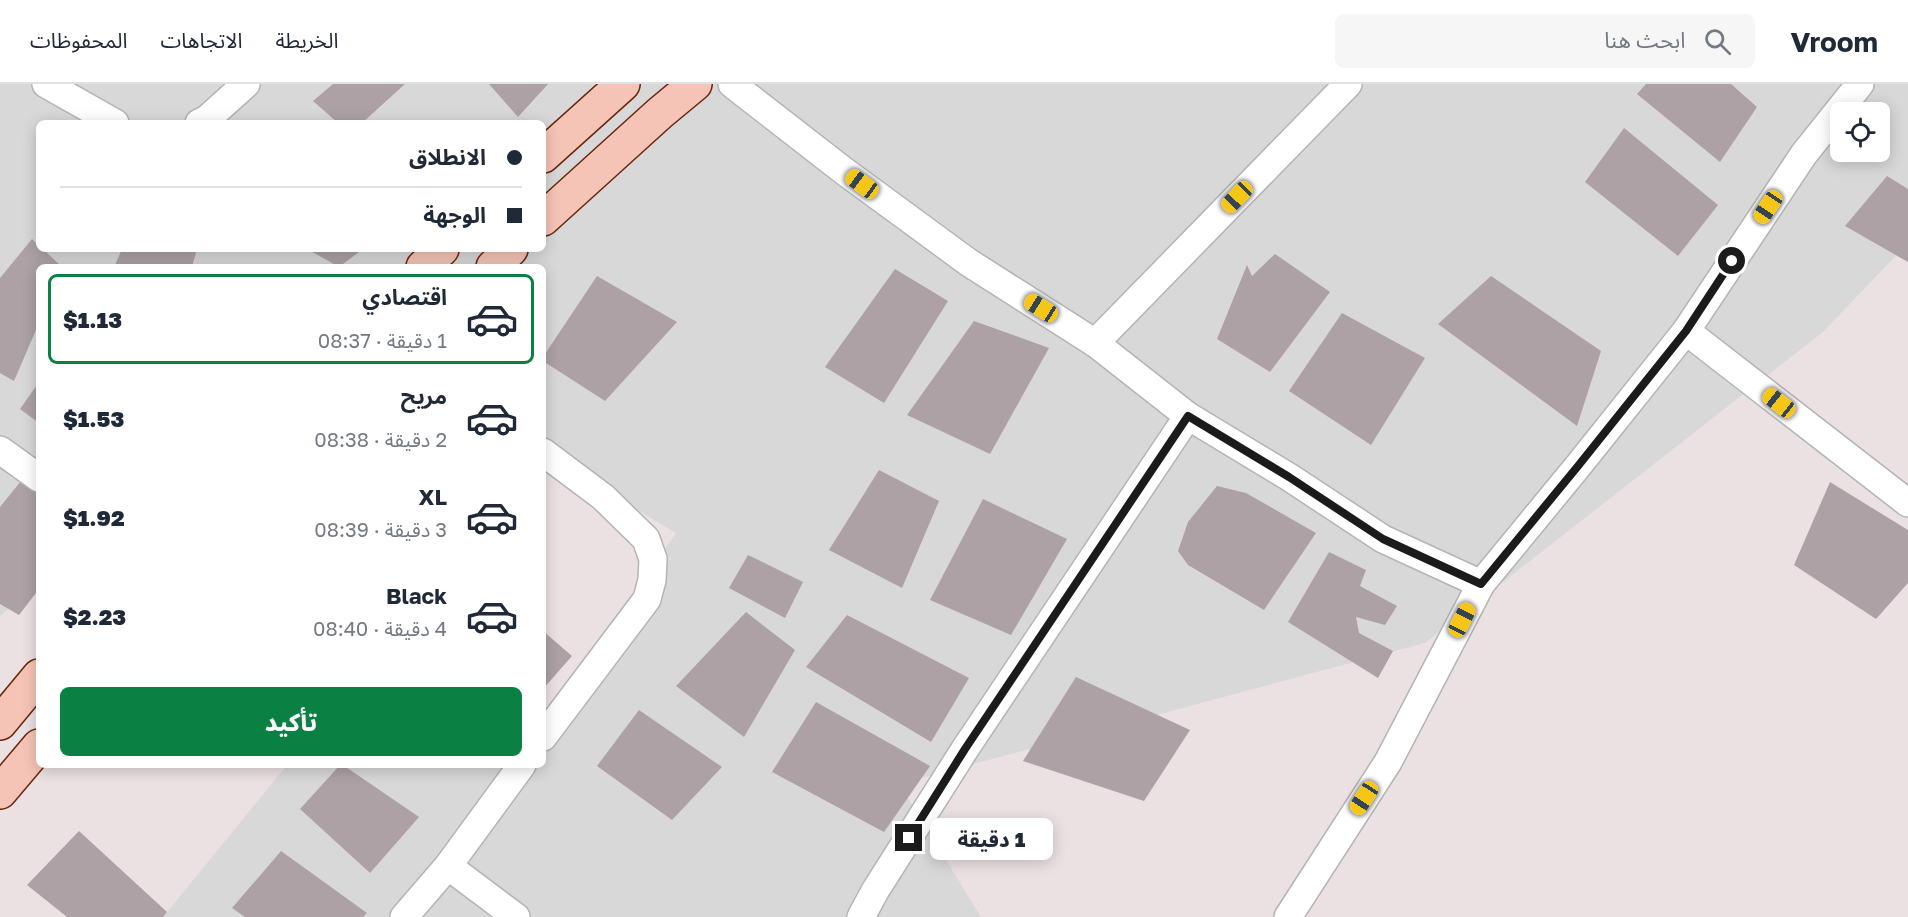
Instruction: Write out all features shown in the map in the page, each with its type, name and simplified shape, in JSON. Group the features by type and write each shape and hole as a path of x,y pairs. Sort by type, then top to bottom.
{"main road":[{"path":"546,216 695,84"},
{"path":"546,153 615,87"},
{"path":"426,264 439,252"},
{"path":"496,264 508,252"},
{"path":"0,723 36,680"},
{"path":"2,784 36,749"}],"street":[{"path":"46,84 110,120"},
{"path":"205,120 246,84"},
{"path":"732,84 844,171 968,262 1095,343 1188,416 1289,477 1383,539 1481,584"},
{"path":"1095,343 1348,84"},
{"path":"1288,917 1388,762 1481,584 1686,331 1804,154 1860,84"},
{"path":"1686,331 1908,503"},
{"path":"861,917 965,749 1188,416"},
{"path":"0,450 36,476"},
{"path":"546,454 603,497 638,530 646,539 653,559 652,580 647,599 546,733"},
{"path":"404,917 448,866 520,768"},
{"path":"448,866 516,917"}],"shaded area":[{"path":"0,84 1908,84 1908,243 1823,332 1425,643 899,784 981,917 163,917 285,768 546,768 546,721 676,533 546,456 546,264 36,264 36,585 0,616"}],"building":[{"path":"333,84 405,84 365,120 335,120 313,101"},
{"path":"489,84 548,84 518,117"},
{"path":"1646,84 1731,84 1757,107 1720,162 1637,94"},
{"path":"1624,128 1718,205 1678,256 1585,182"},
{"path":"1887,176 1908,189 1908,262 1845,226"},
{"path":"32,239 36,243 36,252 46,252 59,264 36,264 36,330 14,381 0,373 0,278"},
{"path":"121,252 196,252 193,264 115,264"},
{"path":"312,252 359,252 343,264 334,264"},
{"path":"1275,254 1330,292 1270,372 1217,339 1247,265 1252,276"},
{"path":"895,269 948,301 884,403 825,367"},
{"path":"597,276 677,322 605,401 546,363 546,352"},
{"path":"1491,276 1601,351 1577,426 1438,324"},
{"path":"1342,313 1425,358 1371,445 1289,391"},
{"path":"974,321 1049,348 990,454 907,415"},
{"path":"36,386 36,421 20,409"},
{"path":"879,470 939,501 902,588 829,550"},
{"path":"21,481 36,491 36,593 19,615 0,604 0,507"},
{"path":"1830,482 1908,530 1908,583 1876,619 1794,565"},
{"path":"1217,486 1246,493 1316,533 1264,610 1188,565 1178,551 1188,522"},
{"path":"983,499 1067,539 1011,635 930,600"},
{"path":"1329,552 1366,570 1360,586 1397,606 1385,625 1356,617 1359,633 1393,651 1378,678 1288,622"},
{"path":"748,555 803,582 785,618 729,588"},
{"path":"746,612 795,650 744,737 676,686"},
{"path":"847,615 969,678 931,742 806,667"},
{"path":"546,634 572,656 546,686"},
{"path":"1076,677 1190,730 1144,801 1023,761"},
{"path":"816,702 930,766 884,832 772,772"},
{"path":"639,710 722,767 672,820 597,766"},
{"path":"337,768 347,768 419,817 370,873 300,809"},
{"path":"79,831 167,912 163,917 67,917 27,885"},
{"path":"281,851 367,913 363,917 245,917 232,908"}],"route":[{"path":"909,838 965,749 1188,416 1289,477 1383,539 1481,584 1686,331 1732,261"}]}
